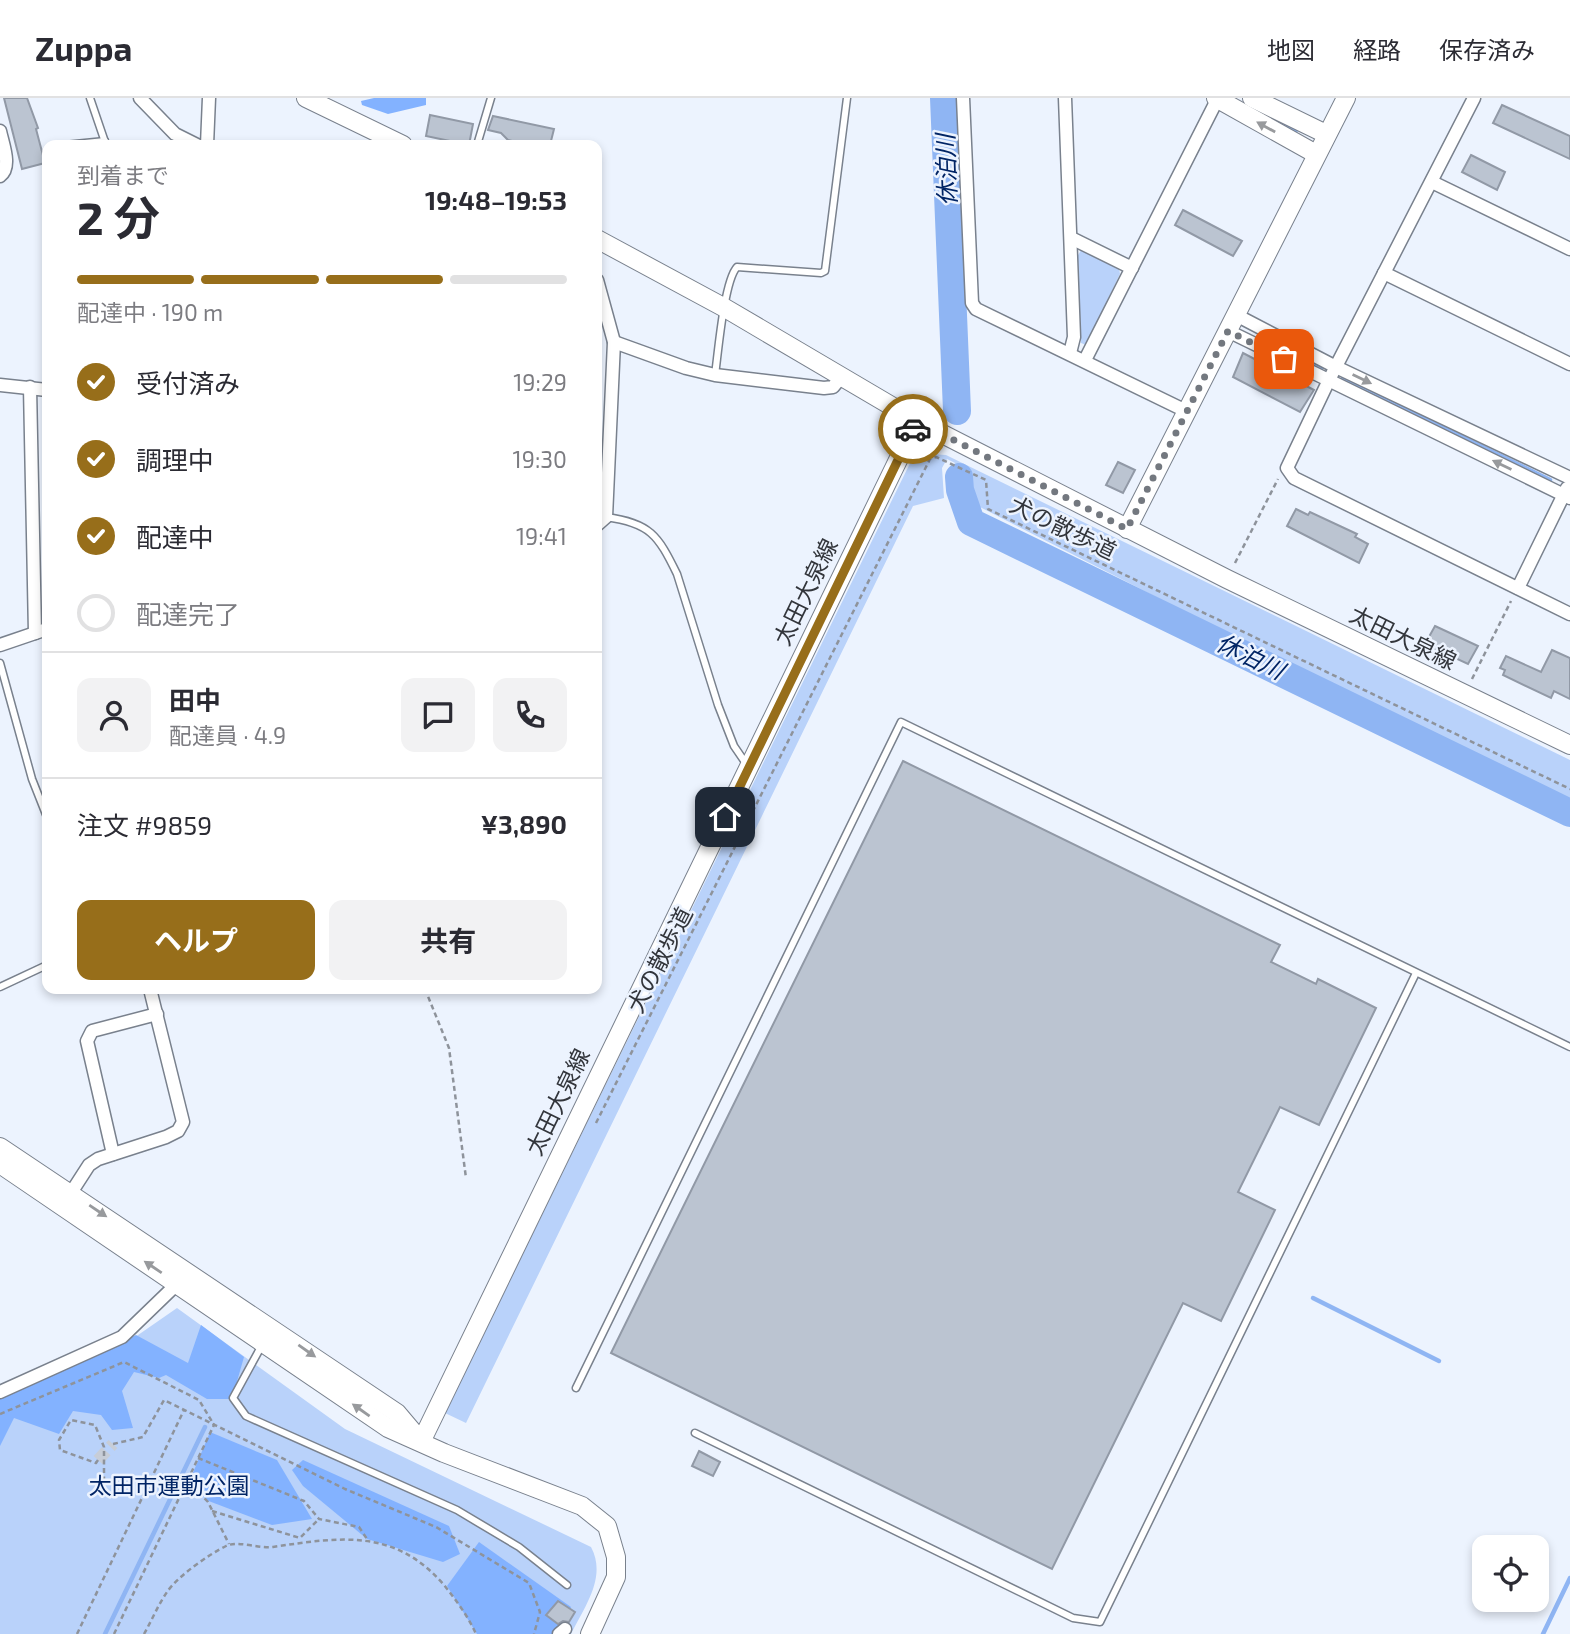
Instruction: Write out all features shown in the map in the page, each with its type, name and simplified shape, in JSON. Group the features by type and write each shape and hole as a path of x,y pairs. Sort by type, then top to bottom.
{"main road":[{"path":"306,98 393,140"},
{"path":"1217,98 1316,154"},
{"path":"1252,98 1326,134"},
{"path":"1127,529 1346,98"},
{"path":"602,242 725,308 917,421"},
{"name":"太田大泉線","path":"421,1441 917,421 1127,529 1570,745"},
{"path":"0,1147 67,1199 267,1335 388,1428 444,1453 582,1506 607,1527 616,1558 616,1577 590,1634"},
{"path":"0,1164 67,1199"}],"street":[{"path":"140,98 175,134 187,140"},
{"path":"206,140 209,98"},
{"path":"963,98 972,303 976,309 1186,411"},
{"path":"1065,98 1074,337 1070,353"},
{"path":"1085,360 1217,98"},
{"path":"1474,98 1328,382 1288,463 1288,470 1294,478 1570,614"},
{"path":"0,131 7,167 0,176"},
{"path":"1432,182 1570,249"},
{"path":"1071,238 1132,268"},
{"path":"1384,273 1570,364"},
{"path":"602,298 614,342 602,507"},
{"path":"1232,323 1336,367 1570,480 1567,496 1518,588"},
{"path":"1232,323 1328,382 1567,496"},
{"path":"614,342 715,376 824,388 833,387 842,376"},
{"path":"0,385 42,389"},
{"path":"0,645 41,631 30,387"},
{"path":"67,1199 89,1166 98,1159 166,1137 178,1131 183,1122 151,994"},
{"path":"113,1154 88,1036 92,1031 157,1014"},
{"path":"0,1392 122,1337 182,1278"}],"lane":[{"path":"90,98 104,140"},
{"path":"478,140 491,98"},
{"path":"715,376 725,308 733,271 737,267 821,273 825,271 847,98"},
{"path":"602,521 628,520 642,526 655,536 667,554 677,574 730,736 741,759 749,767"},
{"path":"0,663 32,779 42,804"},
{"path":"576,1388 901,722 1570,1047"},
{"path":"0,987 42,967"},
{"path":"695,1433 1073,1618 1100,1622 1416,973"},
{"path":"267,1335 233,1398 246,1416 457,1510 519,1546 567,1585"}],"path":[{"name":"犬の散歩道","path":"591,1133 930,459 936,457 986,480 988,509 1570,789"},
{"path":"1234,565 1276,480 1288,470"},
{"path":"1471,682 1518,588"},
{"path":"427,994 449,1048 466,1178"},
{"path":"0,1414 124,1362 199,1400 214,1424"},
{"path":"113,1444 143,1437 164,1400 345,1489 436,1527 529,1583 540,1612 534,1634"},
{"path":"77,1634 184,1410"},
{"path":"99,1460 96,1463 87,1461 60,1450 59,1440 71,1420 95,1425 104,1447 104,1482"},
{"path":"114,1634 214,1424"},
{"path":"198,1458 304,1501 319,1519 359,1527 368,1541"},
{"path":"187,1480 208,1502 229,1544"},
{"path":"212,1511 300,1538 319,1519"},
{"path":"144,1634 168,1590 195,1566 229,1544 270,1547 323,1539 368,1541 407,1552 431,1571 459,1604 475,1634"}],"green space":[{"path":"1081,250 1119,268 1120,274 1086,345 1081,343 1077,257"},
{"path":"915,453 946,455 1570,760 1570,804 1441,742 976,505 965,468 947,459 942,468 944,498 913,506 466,1423 445,1413"},
{"name":"太田市運動公園","path":"177,1308 345,1429 591,1547 597,1569 595,1580 588,1602 571,1634 0,1634 0,1398 128,1342"}],"shaded area":[{"path":"374,98 426,98 426,105 388,114 362,105 361,101"},
{"path":"201,1325 244,1357 232,1399 207,1399 166,1375 159,1378 134,1372 122,1391 133,1428 112,1430 101,1415 73,1411 59,1434 14,1418 0,1446 0,1396 136,1335 188,1363"},
{"path":"210,1432 277,1460 312,1519 272,1525 206,1500 190,1480"},
{"path":"303,1460 449,1526 460,1554 443,1562 367,1539 303,1486 292,1470"},
{"path":"479,1542 571,1607 559,1634 477,1634 447,1586"}],"building":[{"path":"4,98 27,98 38,128 42,164 22,169"},
{"path":"1502,105 1570,136 1570,159 1493,123"},
{"path":"430,115 473,124 470,140 445,140 426,136"},
{"path":"493,116 554,129 551,140 508,140 501,133 488,130"},
{"path":"1471,155 1505,172 1497,190 1462,172"},
{"path":"1183,210 1242,241 1233,256 1175,225"},
{"path":"1243,353 1314,390 1300,412 1233,377"},
{"path":"1118,462 1135,470 1123,493 1106,485"},
{"path":"1296,509 1308,515 1310,512 1357,534 1355,537 1368,544 1359,563 1287,526"},
{"path":"1435,626 1478,646 1468,664 1425,644"},
{"path":"1552,650 1570,658 1570,699 1554,691 1551,698 1503,675 1505,670 1500,668 1506,656 1541,672"},
{"path":"903,761 1280,945 1271,962 1316,984 1318,979 1376,1008 1319,1125 1280,1107 1238,1192 1275,1210 1221,1321 1183,1303 1052,1569 611,1353"},
{"path":"699,1451 720,1462 713,1476 692,1466"},
{"path":"558,1601 575,1612 569,1622 558,1624 546,1615"}],"waterway":[{"name":"休泊川","path":"944,98 957,411"},
{"path":"1256,111 1296,130"},
{"path":"1263,338 1321,368"},
{"path":"1343,379 1550,480"},
{"name":"休泊川","path":"959,477 960,490 971,522 1570,813"},
{"path":"1313,1298 1439,1361"},
{"path":"105,1634 205,1427"},
{"path":"1543,1634 1570,1578"}],"tunnel":[{"path":"98,1460 113,1444"}],"way so far":[{"path":"913,429 917,421 1127,529 1228,331 1284,359"}],"route":[{"path":"725,817 913,429"}]}
